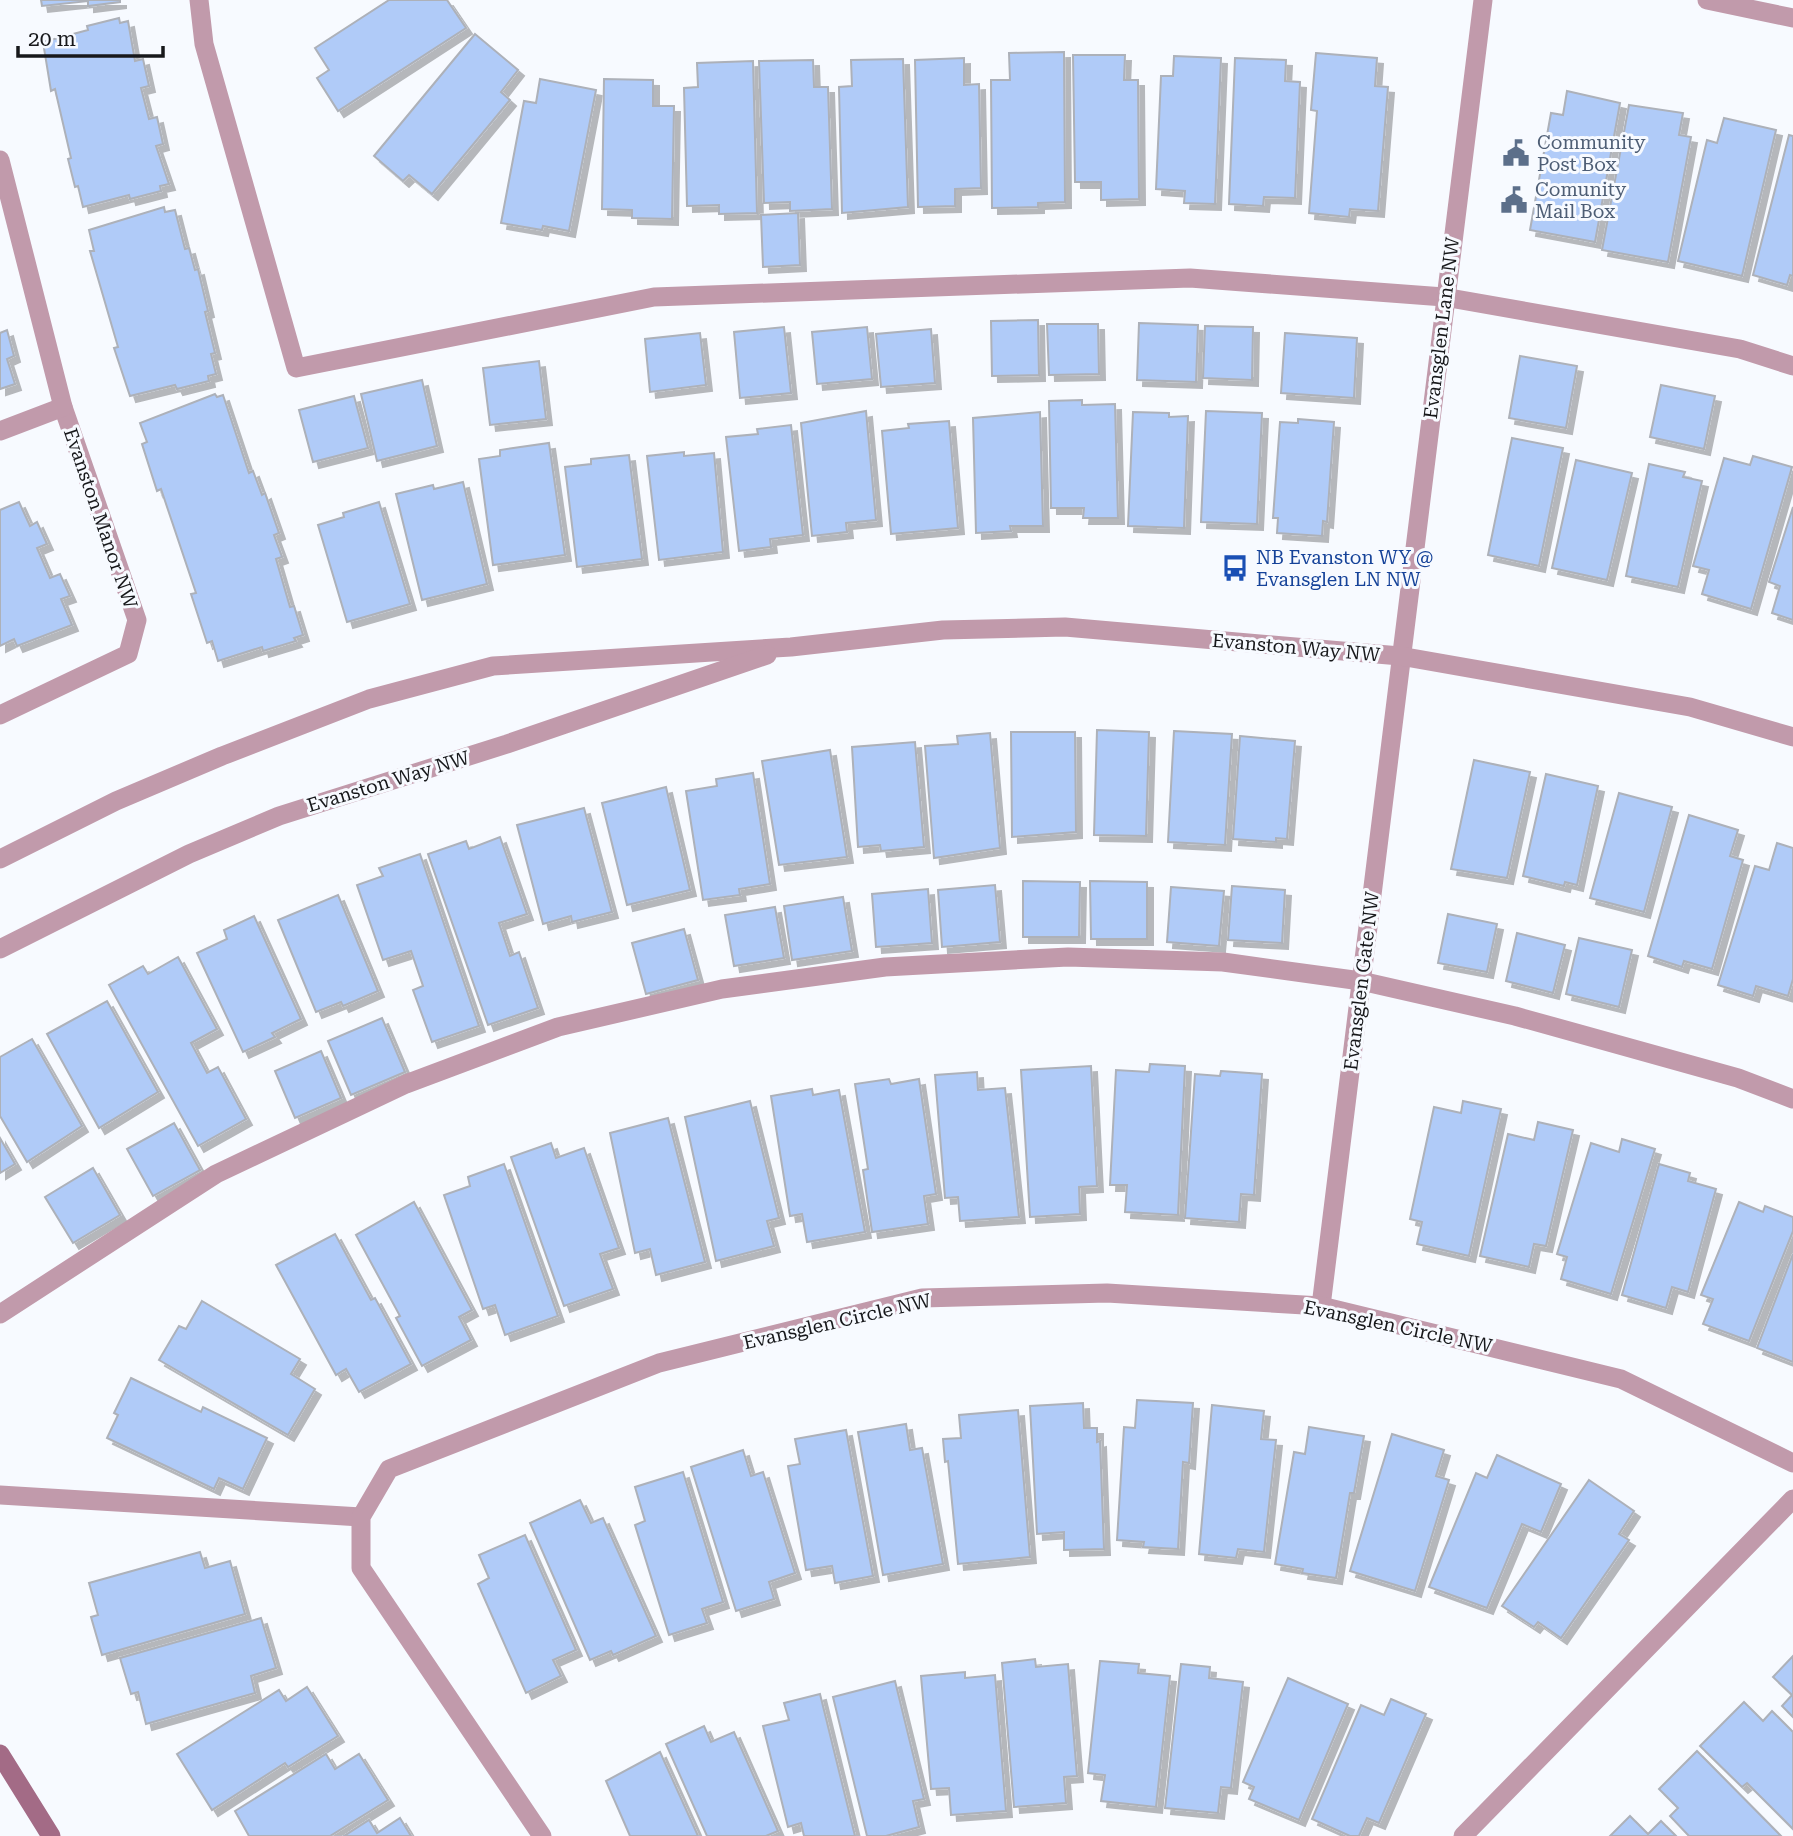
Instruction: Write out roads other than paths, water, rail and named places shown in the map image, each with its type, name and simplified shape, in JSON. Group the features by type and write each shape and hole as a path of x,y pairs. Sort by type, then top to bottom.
{"main road":[{"path":"0,1754 5,1768 51,1836"}],"street":[{"path":"199,0 204,44 296,368 654,297 1190,278 1444,296 1740,349 1793,366"},
{"name":"Evansglen Lane NW","path":"1400,656 1483,0"},
{"path":"1707,0 1793,18"},
{"name":"Evanston Manor NW","path":"0,715 128,654 137,620 63,407 1,173"},
{"name":"Evanston Manor NW","path":"0,431 63,407"},
{"name":"Evanston Way NW","path":"0,859 116,801 234,751 369,699 493,666 791,647 943,630 1065,627 1400,656 1690,707 1793,737"},
{"name":"Evanston Way NW","path":"0,949 189,854 279,816 506,744 791,647"},
{"name":"Evansglen Gate NW","path":"1321,1306 1400,656"},
{"path":"0,1314 216,1174 406,1084 558,1027 722,989 885,967 1042,958 1223,962 1361,981 1515,1016 1738,1078 1793,1099"},
{"name":"Evansglen Circle NW","path":"541,1836 361,1568 361,1517 388,1469 659,1363 922,1298 1107,1293 1321,1306 1622,1379 1793,1463"},
{"path":"0,1495 361,1517"},
{"path":"1463,1836 1793,1499"}],"place":[{"name":"Community Post Box","path":"1516,153"},
{"name":"Comunity Mail Box","path":"1514,200"},
{"name":"NB Evanston WY @ Evansglen LN NW","path":"1235,568"}]}
